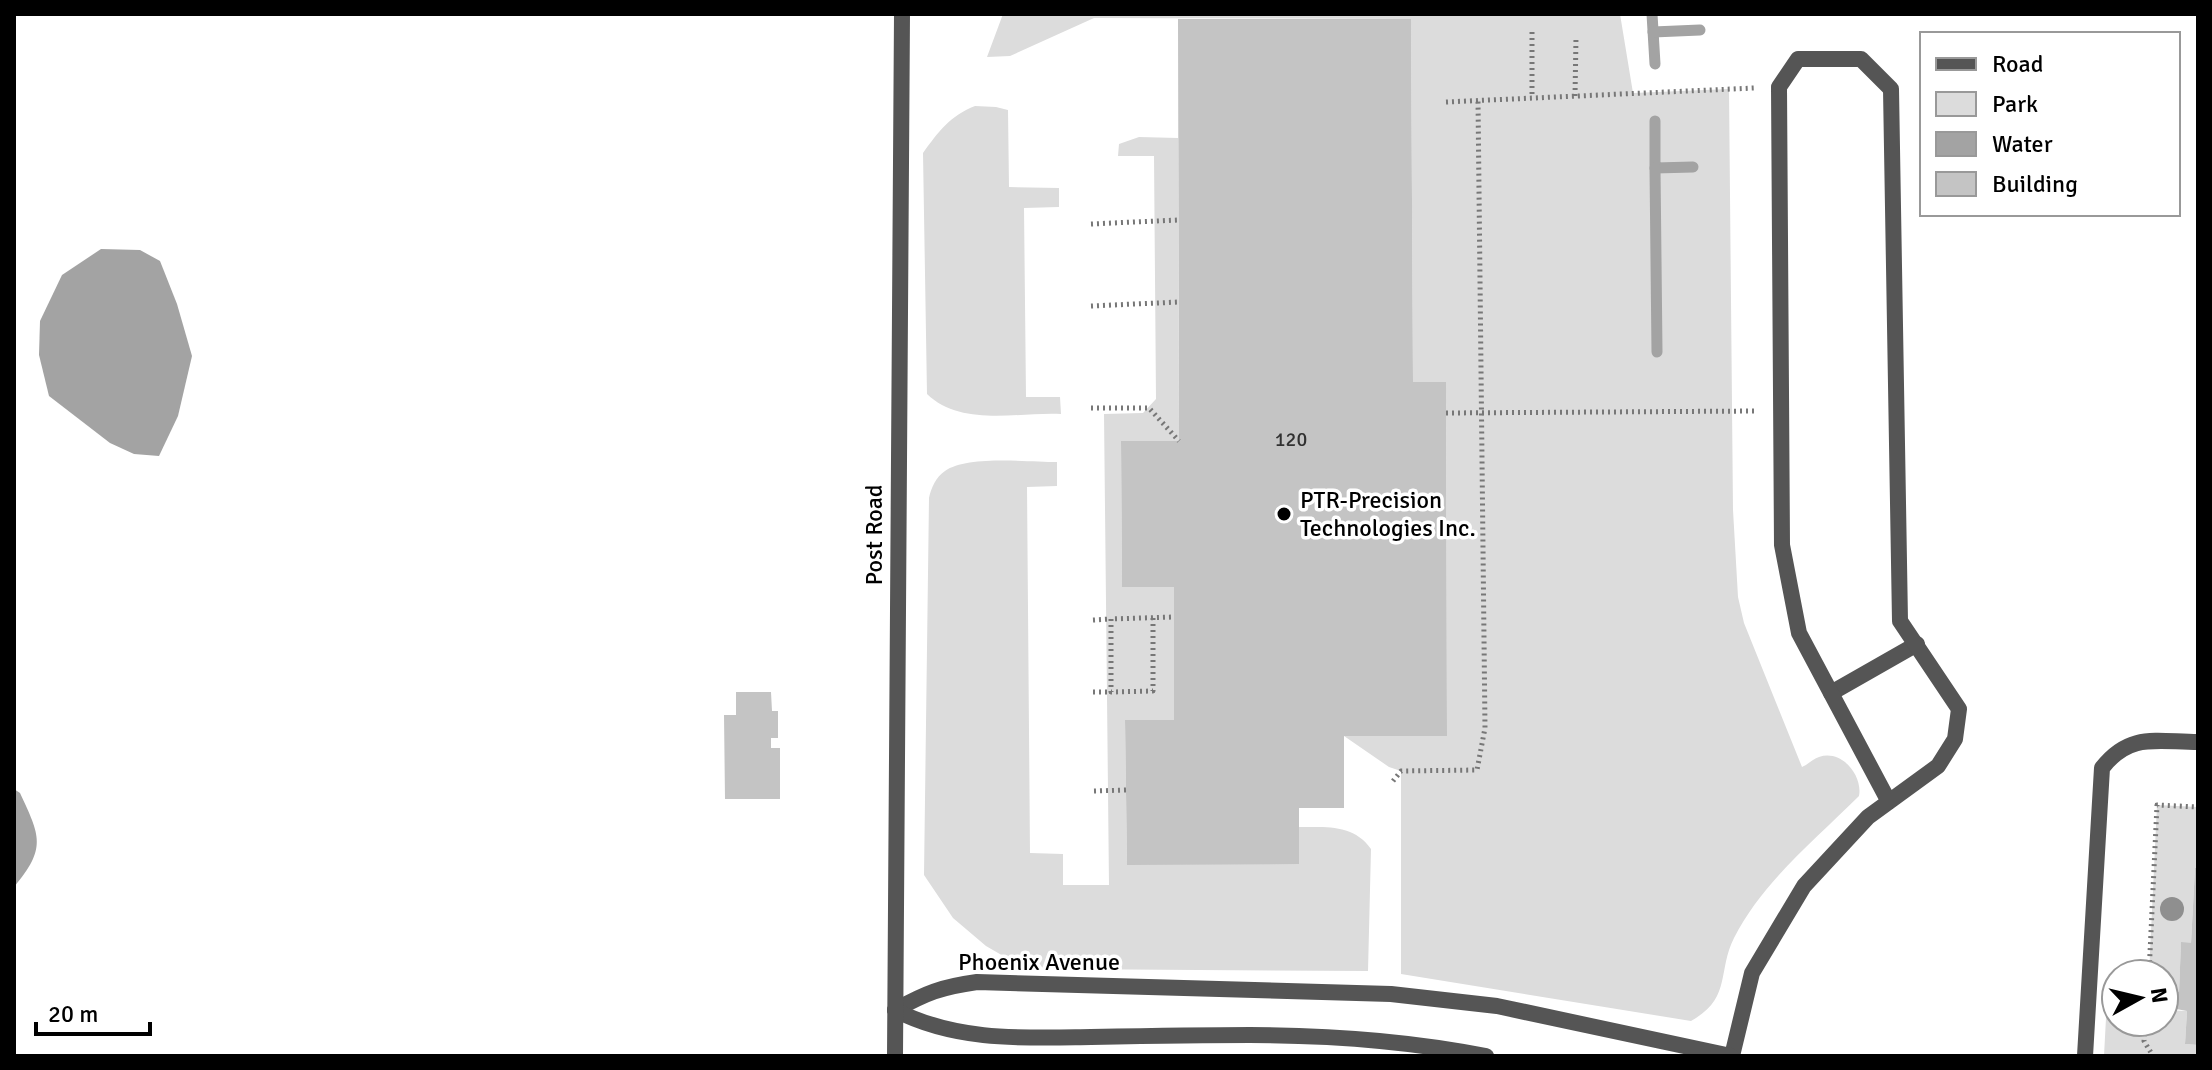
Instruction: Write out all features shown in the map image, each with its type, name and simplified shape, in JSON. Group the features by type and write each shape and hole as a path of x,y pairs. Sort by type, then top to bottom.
{"street":[{"name":"Post Road","path":"895,1056 902,14"},
{"path":"1731,1056 1752,973 1804,886 1868,817 1889,802 1938,766 1955,739 1959,709 1900,621 1891,89 1861,59 1798,59 1779,87 1782,545 1799,633 1889,802"},
{"path":"1831,693 1917,644"},
{"path":"2085,1056 2102,768 2117,752 2135,741 2198,742"},
{"name":"Phoenix Avenue","path":"895,1010 949,985 977,982 1391,994 1497,1006 1731,1056"},
{"path":"895,1010 917,1022 944,1030 1006,1038 1253,1035 1440,1047 1486,1056"}],"path":[{"path":"1532,32 1532,98"},
{"path":"1575,96 1576,37"},
{"path":"1446,102 1779,87"},
{"path":"1393,781 1401,771 1477,770 1485,728 1478,100"},
{"path":"1091,224 1178,220"},
{"path":"1091,306 1179,302"},
{"path":"1091,408 1149,408 1179,441"},
{"path":"1446,413 1781,411"},
{"path":"1093,620 1174,617"},
{"path":"1093,692 1153,691 1153,618"},
{"path":"1111,619 1111,692"},
{"path":"1094,791 1126,790"},
{"path":"2150,958 2157,805 2198,807"},
{"path":"2144,1038 2153,1056"}],"green space":[{"path":"1003,14 1620,14 1633,93 1729,89 1733,510 1738,597 1744,623 1802,767 1819,757 1836,757 1854,773 1858,780 1859,796 1791,862 1746,917 1729,950 1718,994 1704,1012 1691,1021 1401,974 1401,771 1389,767 1344,736 1447,736 1446,382 1413,382 1411,19 1094,18 1010,56 987,57"},
{"path":"975,106 1008,110 1009,187 1059,188 1059,207 1024,208 1026,397 1060,397 1061,414 973,414 956,411 927,394 923,153 946,125"},
{"path":"1139,137 1178,138 1179,441 1121,442 1122,587 1174,587 1174,720 1125,720 1127,864 1299,864 1299,827 1329,827 1348,831 1371,849 1368,971 1052,969 1017,964 986,946 953,918 924,875 931,490 945,471 968,463 999,460 1057,462 1057,486 1027,487 1030,853 1063,854 1063,885 1109,885 1104,414 1143,413 1156,399 1154,156 1118,156 1119,144"},
{"path":"2157,805 2198,807 2198,868 2195,868 2191,943 2181,943 2180,968 2180,958 2150,958"},
{"path":"2180,1011 2187,1011 2185,1044 2198,1045 2198,1056 2104,1056 2105,1038 2180,1038"}],"water":[{"path":"101,249 140,250 160,261 192,356 178,416 159,456 134,454 110,443 49,396 39,355 40,321 62,275"},
{"path":"14,789 20,793 27,808 37,842 32,862 14,887"}],"building":[{"name":"PTR-Precision Technologies Inc.","path":"1178,19 1411,19 1413,382 1446,382 1447,736 1344,736 1344,808 1299,808 1299,864 1127,865 1125,720 1174,720 1174,587 1122,587 1121,441 1179,441"},
{"path":"736,692 771,692 772,711 778,711 778,738 771,738 771,748 780,748 780,799 725,799 724,715 736,715"},
{"path":"2195,868 2198,868 2198,1045 2185,1044 2187,1011 2180,1010 2181,942 2191,943"}],"waterway":[{"path":"1652,14 1655,64"},
{"path":"1653,32 1700,30"},
{"path":"1655,121 1655,168 1693,167"},
{"path":"1655,168 1657,352"}],"place":[{"name":"PTR-Precision Technologies Inc.","path":"1284,514"}]}
